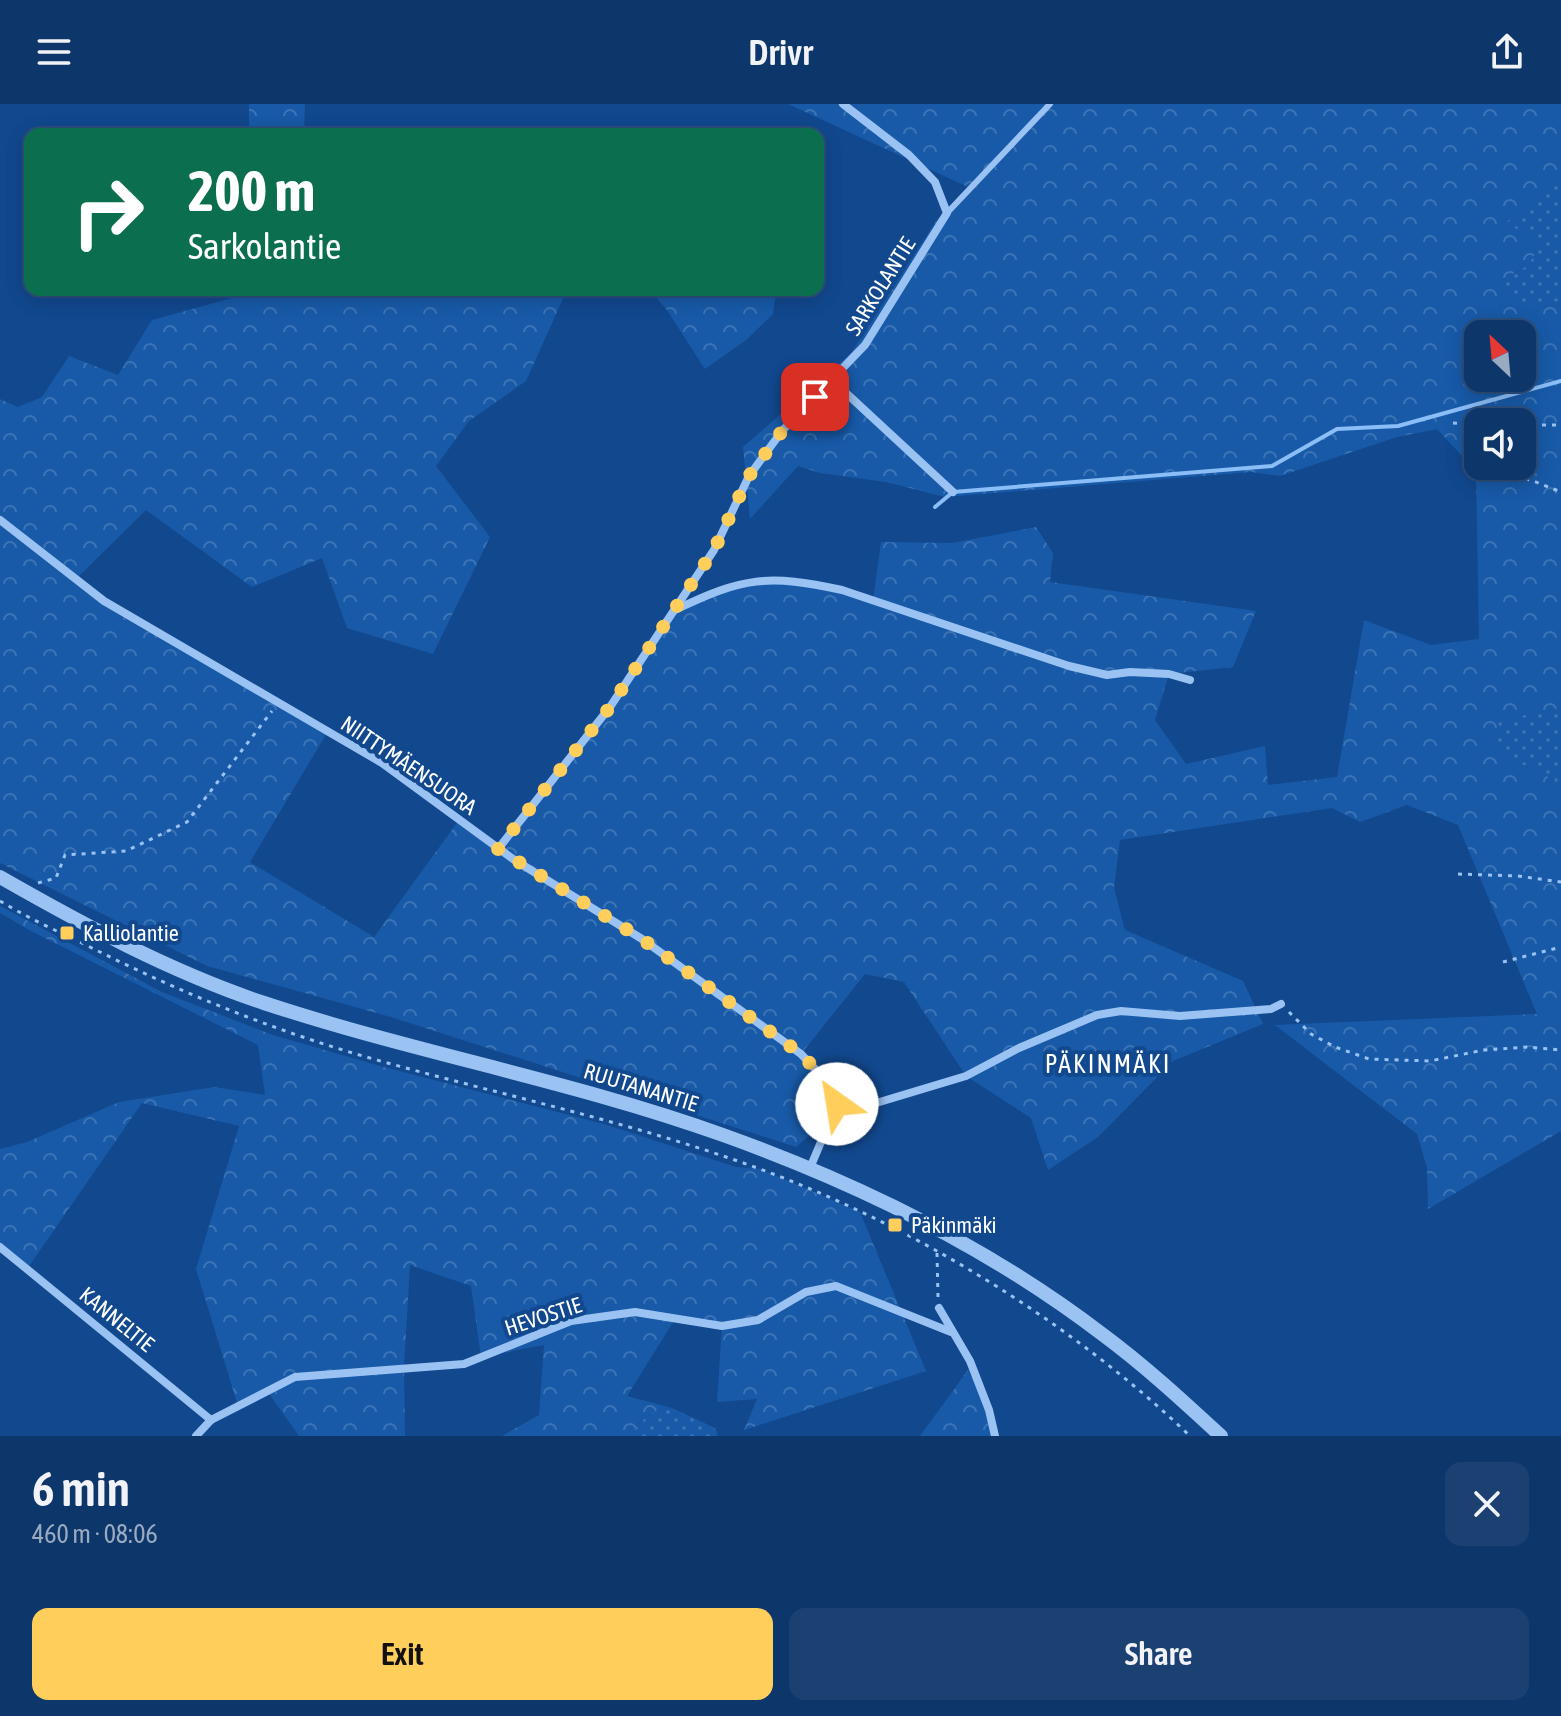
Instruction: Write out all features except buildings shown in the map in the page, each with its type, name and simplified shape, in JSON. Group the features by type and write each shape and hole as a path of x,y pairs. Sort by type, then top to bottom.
{"street":[{"path":"843,104 909,155 927,173 935,182 947,213"},
{"name":"SARKOLANTIE","path":"498,849 610,707 714,550 749,476 782,431 865,345 947,213"},
{"path":"832,380 953,492"},
{"name":"NIITTYMÄENSUORA","path":"0,520 104,601 382,763 498,849 642,939 801,1054 833,1088 837,1104 833,1116"},
{"path":"674,610 717,590 747,581 781,580 842,590 1069,666 1107,675 1130,672 1190,680"},
{"name":"RUUTANANTIE","path":"0,877 75,921 185,972 261,1002 374,1037 605,1098 718,1134 810,1168 902,1211 1044,1293 1114,1343 1221,1436"},
{"path":"810,1168 833,1116 966,1076 1019,1048 1097,1015 1121,1011 1180,1016 1271,1009 1281,1004"},
{"name":"KANNELTIE","path":"0,1247 211,1420"},
{"name":"HEVOSTIE","path":"196,1436 211,1420 295,1377 464,1364 571,1321 635,1312 722,1326 758,1320 806,1292 836,1286 951,1332"},
{"path":"939,1308 970,1361 989,1410 995,1436"}],"lane":[{"path":"947,213 1050,104"}],"path":[{"path":"1453,423 1464,423"},
{"path":"1536,425 1561,425"},
{"path":"1531,480 1561,492"},
{"path":"19,887 56,878 65,855 126,851 187,822 278,703"},
{"path":"1458,874 1518,876 1561,882"},
{"path":"0,901 149,976 213,1005 290,1033 597,1118 761,1169 875,1219 1045,1319 1163,1410 1190,1436"},
{"path":"1503,962 1561,947"},
{"path":"1281,1004 1311,1034 1335,1047 1369,1059 1430,1061 1484,1050 1527,1047 1561,1050"},
{"path":"937,1253 939,1308"}],"green space":[{"path":"249,104 305,104 304,128 249,128"},
{"path":"788,104 1561,104 1561,179 1506,222 1541,245 1528,265 1500,281 1512,305 1551,305 1561,299 1561,708 1499,720 1495,752 1561,783 1561,1131 1428,1209 1427,1168 1417,1134 1275,1025 1537,1014 1458,825 1407,805 1360,822 1332,808 1120,840 1114,888 1125,930 1243,981 1263,1024 1173,1061 1098,1137 1048,1170 1031,1118 966,1076 904,982 865,974 801,1054 833,1088 833,1116 796,1147 391,1017 207,966 0,863 0,399 18,407 42,397 69,356 118,375 152,320 240,296 564,296 526,381 469,421 436,466 490,537 433,654 347,628 322,558 252,587 146,510 77,578 104,601 328,731 250,862 374,937 459,820 498,848 610,707 674,610 717,590 781,580 873,601 881,542 952,543 1036,527 1053,553 1050,582 1256,611 1233,667 1169,674 1155,720 1186,764 1265,746 1268,785 1337,777 1364,620 1431,645 1479,639 1476,480 1536,480 1536,408 1464,408 1464,458 1437,429 1397,437 1280,476 1251,472 945,497 886,482 820,473 798,466 750,519 743,447 851,353 936,221 968,187"},
{"path":"1561,179 1561,299 1551,305 1512,305 1500,281 1528,265 1506,222"},
{"path":"654,296 775,296 773,314 746,340 705,369"},
{"path":"1561,708 1561,783 1495,752 1498,720"},
{"path":"0,906 162,992 273,1035 604,1124 736,1167 761,1169 860,1212 926,1371 744,1430 757,1399 717,1402 722,1326 675,1319 627,1396 672,1408 652,1413 629,1436 502,1436 539,1415 544,1345 481,1357 471,1286 410,1265 404,1367 405,1436 299,1436 267,1391 238,1406 196,1269 239,1126 142,1103 27,1269 0,1247 0,1149 27,1142 119,1102 214,1087 265,1095 258,1045 31,931 0,913"},
{"path":"968,1370 989,1410 995,1436 920,1436"},
{"path":"672,1408 715,1428 718,1436 629,1436 652,1413"}],"waterway":[{"path":"935,507 953,492 1272,466 1337,429 1398,426 1561,381"}],"place":[{"name":"Kalliolantie","path":"67,933"},
{"name":"Päkinmäki","path":"895,1225"}],"district":[{"name":"PÄKINMÄKI","path":"1108,1064"}],"route":[{"path":"815,397 782,431 749,476 714,550 610,707 498,849 642,939 801,1054 833,1088 837,1104"}]}
